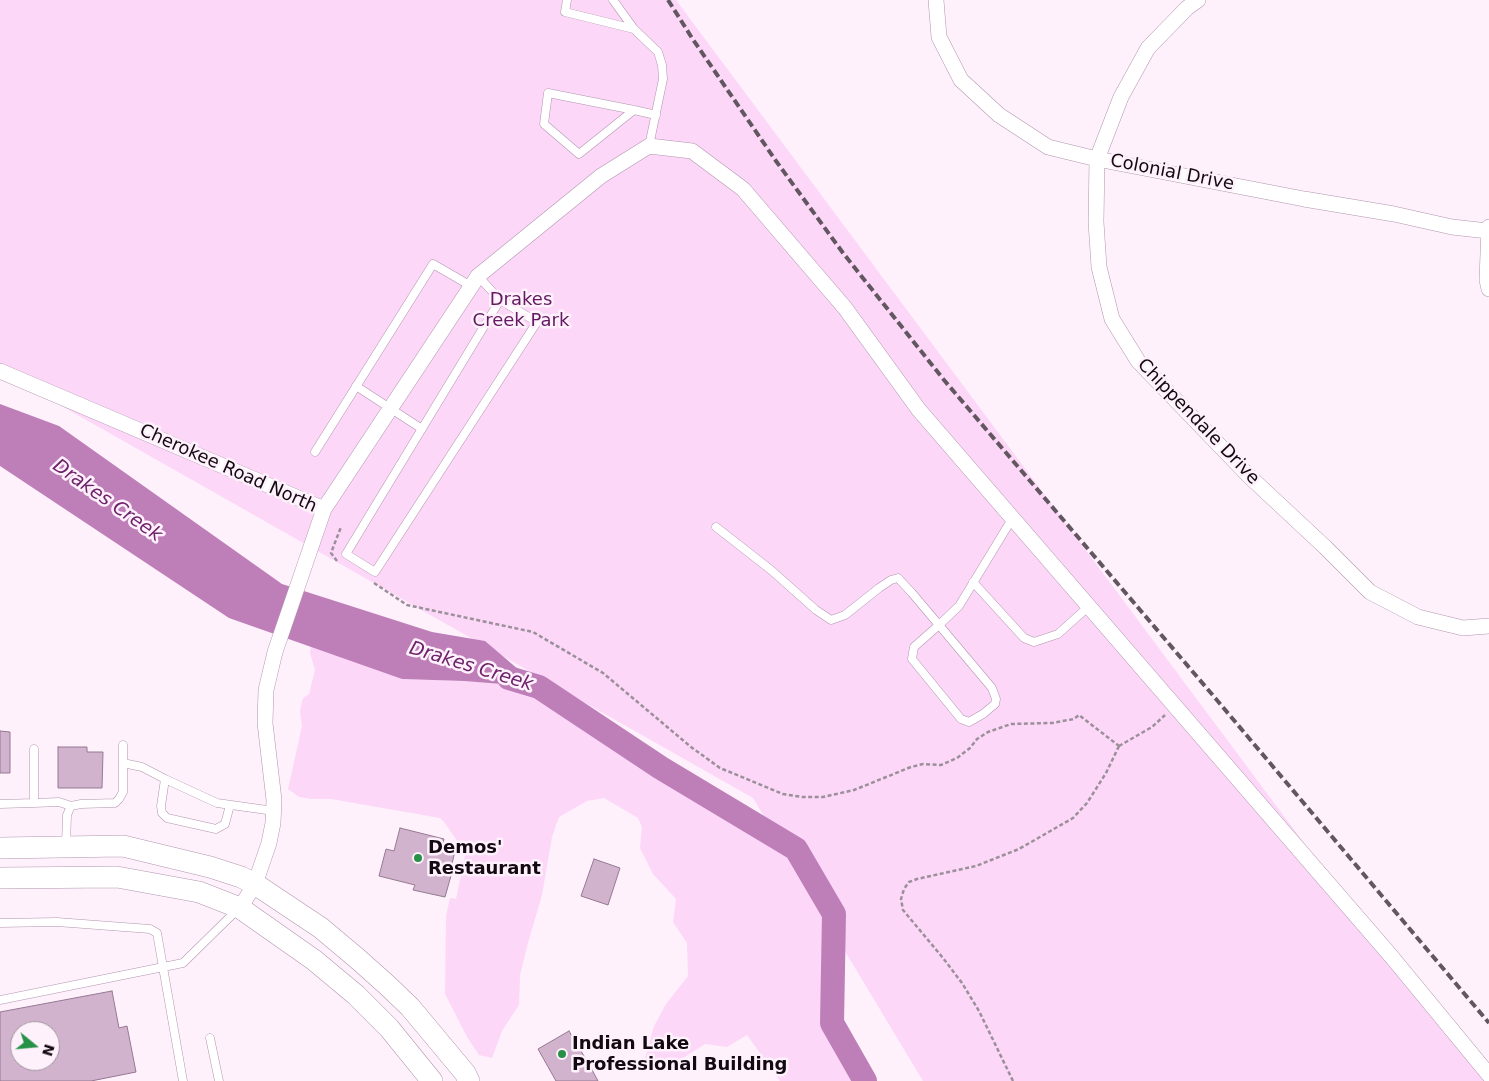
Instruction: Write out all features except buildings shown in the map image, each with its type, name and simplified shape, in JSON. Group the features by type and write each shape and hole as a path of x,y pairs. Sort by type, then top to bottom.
{"main road":[{"path":"0,848 123,846 210,867 255,884 321,928 387,985 410,1008 469,1081"},
{"path":"0,878 117,877 199,892 240,908 314,960 356,995 389,1028 432,1081"}],"street":[{"name":"Colonial Drive","path":"936,0 940,37 961,80 998,115 1048,147 1097,159 1304,199 1394,214 1452,227 1489,229"},
{"name":"Chippendale Drive","path":"1198,0 1187,8 1148,48 1122,97 1097,159 1096,222 1099,268 1112,319 1138,360 1250,477 1370,592 1418,617 1463,628 1489,626"},
{"path":"324,509 475,281 601,176 649,146 692,151 743,189 845,308 919,410 1385,950 1489,1075"},
{"path":"1489,229 1487,280 1489,289"},
{"name":"Cherokee Road North","path":"0,370 324,509 275,652 266,690 265,723 274,811 269,843 255,884 240,908"}],"lane":[{"path":"567,0 565,12 634,29"},
{"path":"613,0 634,29 658,52 662,65 663,79 649,146"},
{"path":"634,110 579,154 544,124 548,93 634,110 656,115"},
{"path":"315,452 433,264 475,281 500,300 537,322 376,572 346,554 500,300"},
{"path":"356,386 422,429"},
{"path":"716,527 772,570 816,610 830,620 845,615 879,588 898,578 939,625 992,688 996,699 995,704 969,722 961,720 912,659 914,647 939,625 959,606 1012,519"},
{"path":"973,582 1024,638 1034,642 1058,634 1088,607"},
{"path":"0,804 59,802 71,806 115,803 123,792 123,745"},
{"path":"34,749 34,803"},
{"path":"123,763 142,767 165,780 218,803 274,811"},
{"path":"165,780 161,806 162,813 167,818 216,829 225,824 230,805"},
{"path":"66,847 67,815 71,806"},
{"path":"0,1000 183,963 240,908"},
{"path":"0,923 57,922 150,929 157,934 183,1081"},
{"path":"210,1038 219,1081"}],"path":[{"path":"337,561 331,553 342,527"},
{"path":"371,581 407,605 533,632 603,673 691,747 720,768 783,794 802,797 823,796 854,790 911,767 924,764 941,764 957,758 988,732 1012,724 1052,723 1074,719 1079,715 1119,746"},
{"path":"1012,1081 979,1010 962,983 903,910 901,899 904,889 909,882 917,879 976,866 1019,849 1073,818 1087,804 1106,773 1119,746 1152,727 1173,704"}],"green space":[{"name":"Drakes Creek Park","path":"0,0 676,0 1374,937 1487,1081 923,1081 834,933 832,1023 865,1081 780,1081 747,1035 727,1047 705,1044 666,1069 645,1058 654,1026 666,1004 688,976 687,943 673,922 676,899 653,874 640,848 642,827 638,818 604,798 587,801 559,817 552,837 542,895 520,975 519,1005 502,1031 492,1058 479,1055 467,1037 445,994 446,916 450,898 456,899 465,855 444,822 440,818 331,799 299,797 288,789 302,726 300,711 303,698 309,694 315,670 310,653 311,646 402,679 464,681 539,687 661,768 775,835 753,798 0,371"}],"water":[{"path":"0,404 59,426 282,584 432,632 485,641 539,687 464,681 402,679 229,618 0,466"}],"waterway":[{"name":"Drakes Creek","path":"509,678 539,687 661,768 796,849 834,914 832,1023 865,1081"}],"railway":[{"path":"668,0 776,161 843,253 944,380 1489,1023"}],"place":[{"name":"Demos' Restaurant","path":"418,858"},
{"name":"Indian Lake Professional Building","path":"562,1054"}]}
